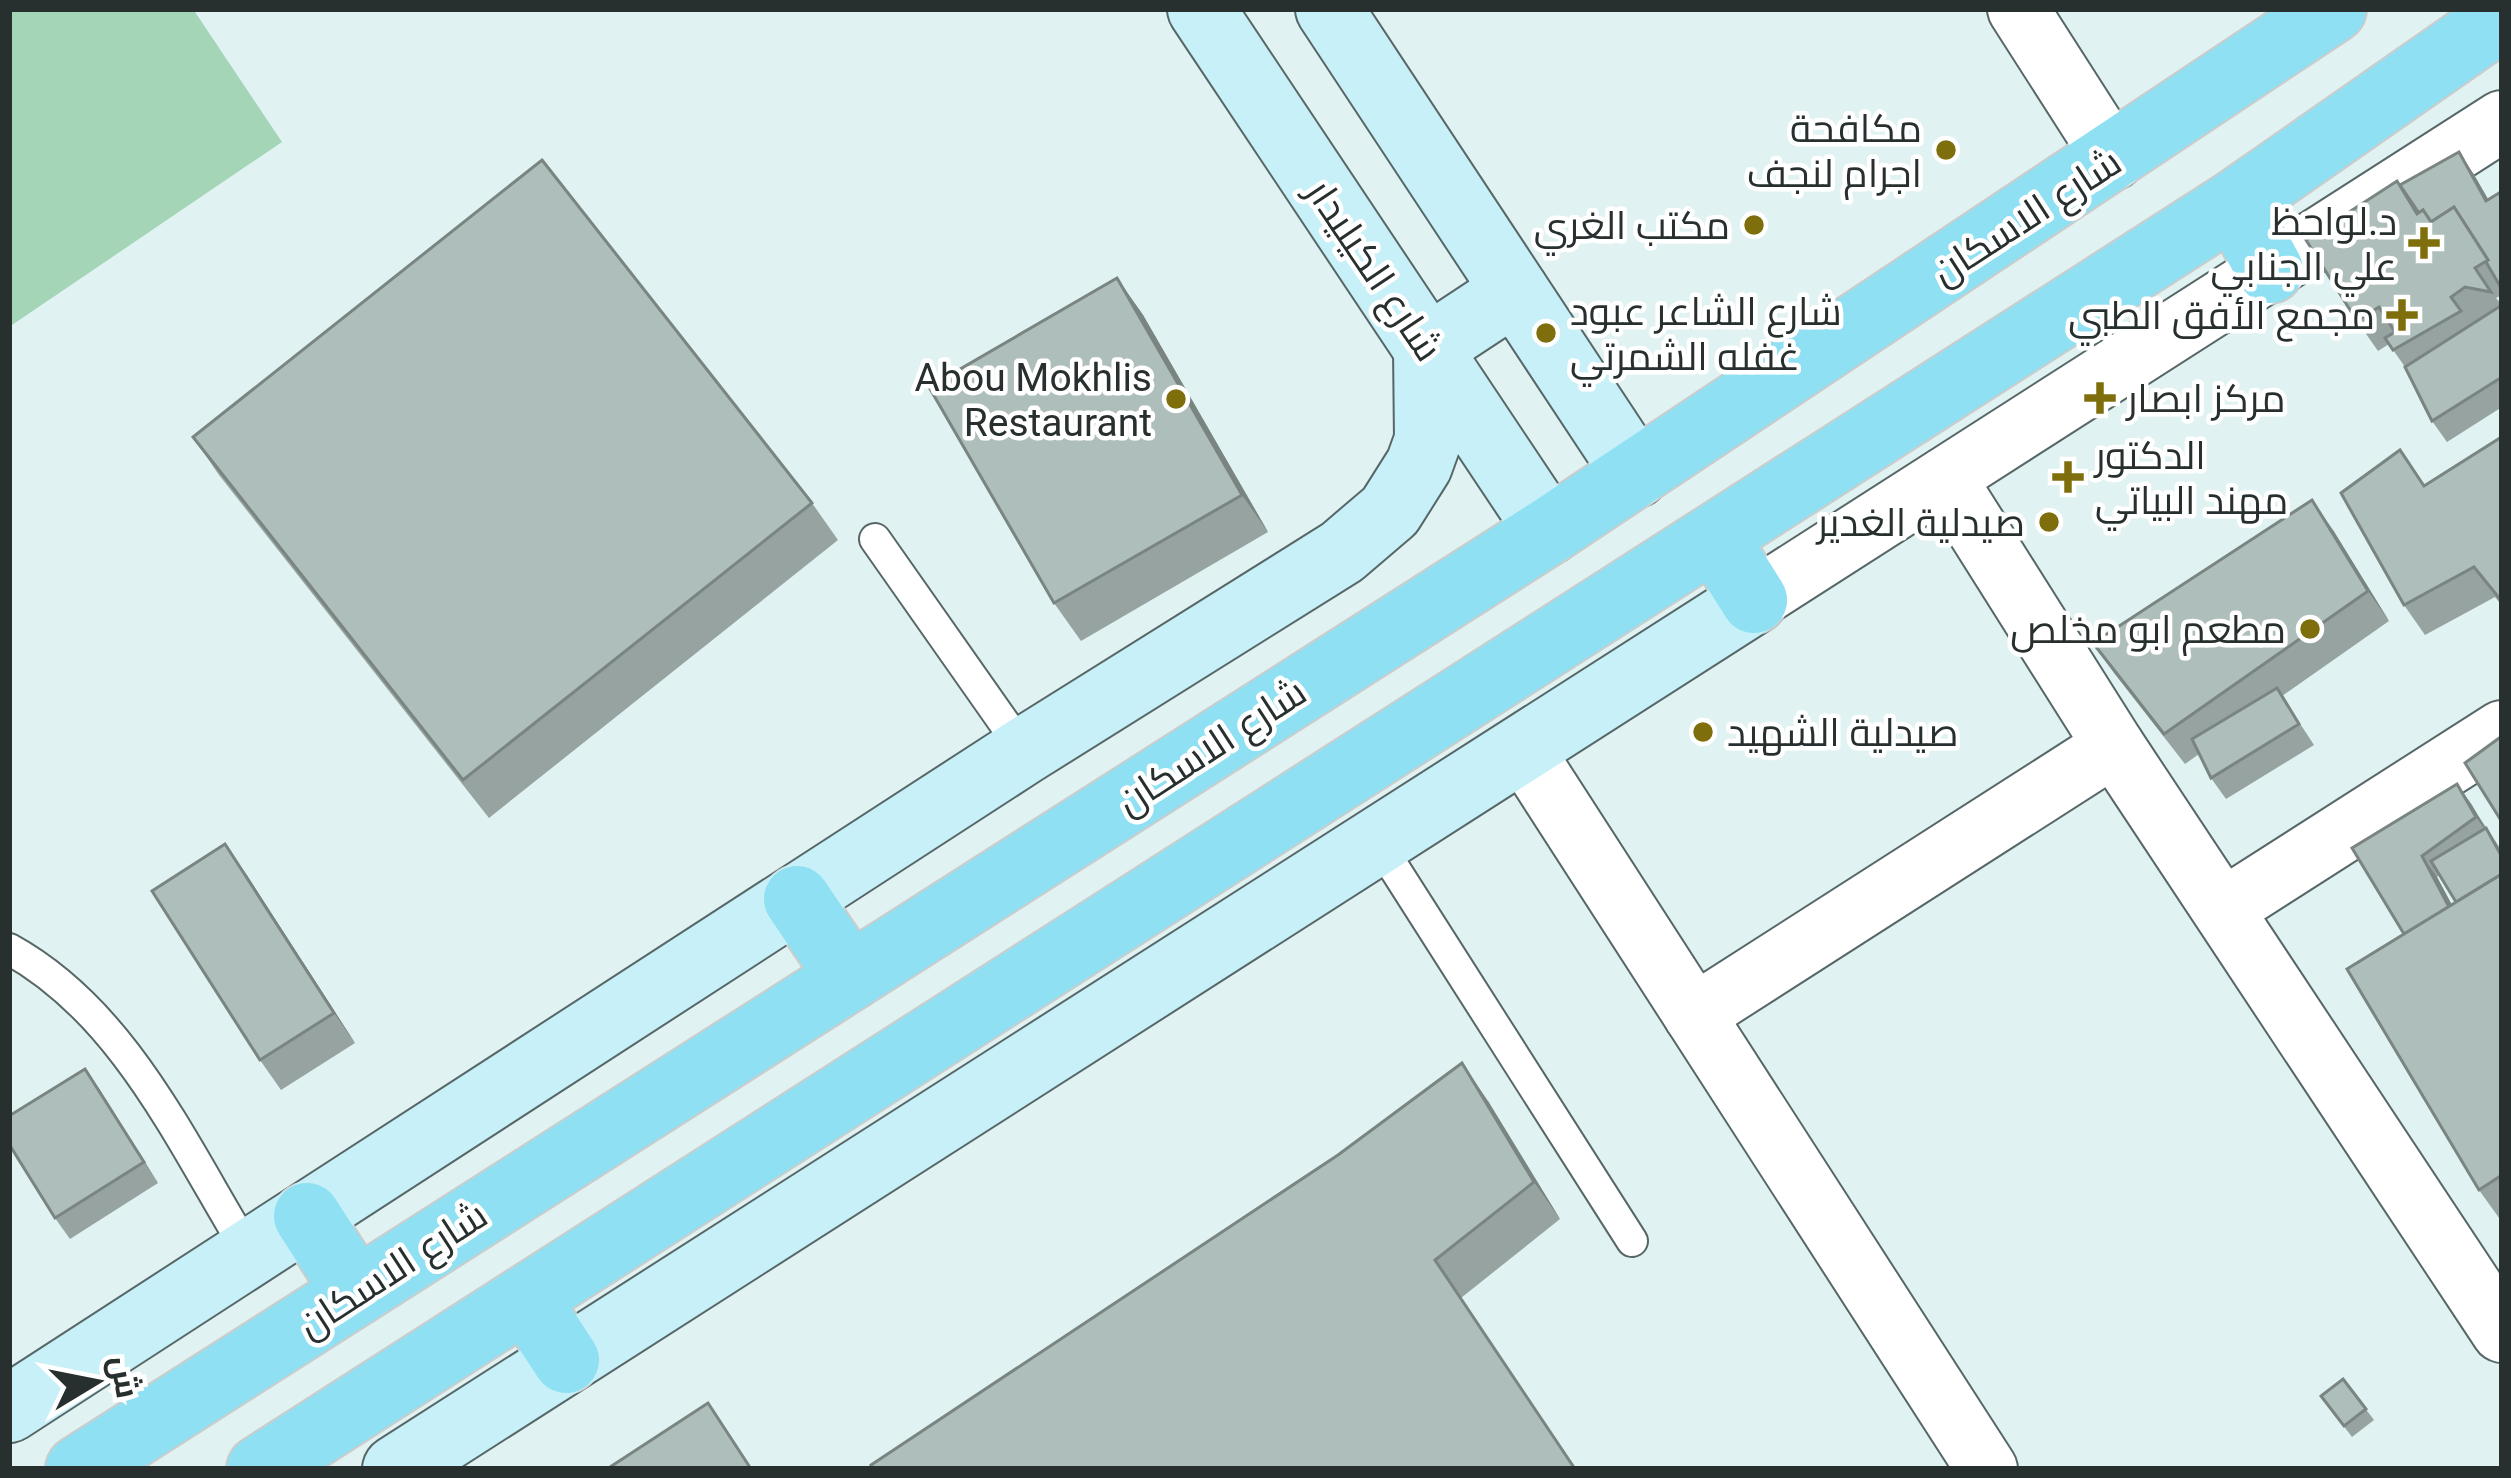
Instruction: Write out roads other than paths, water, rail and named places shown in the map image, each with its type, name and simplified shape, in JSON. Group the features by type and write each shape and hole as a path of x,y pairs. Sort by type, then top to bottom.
{"main road":[{"name":"شارع الاسكان","path":"79,1469 1636,474 2333,9"},
{"path":"260,1469 2234,204 2502,17"},
{"path":"2234,204 2270,270"},
{"path":"1715,538 1754,600"},
{"path":"797,899 850,976"},
{"path":"307,1216 356,1292"},
{"path":"526,1299 566,1360"}],"street":[{"name":"شارع الكيليدار","path":"1201,9 1549,530"},
{"path":"1329,9 1636,474"},
{"path":"2018,9 2114,159"},
{"path":"396,1469 2502,121"},
{"path":"9,1409 1024,751 1342,553 1390,512 1428,440 1427,349 1515,291"},
{"path":"1946,478 2114,746 2502,1332"},
{"path":"2225,908 2502,731"},
{"path":"1694,1015 2114,746"},
{"path":"1522,748 1987,1469"}],"lane":[{"path":"875,539 1024,751"},
{"path":"1377,841 1632,1241"},
{"path":"9,949 50,972 119,1040 249,1253"}],"place":[{"name":"مکافحة اجرام لنجف","path":"1946,150"},
{"name":"مكتب الغري","path":"1754,225"},
{"name":"د.لواحظ علي الجنابي","path":"2424,243"},
{"name":"مجمع الأفق الطبي","path":"2402,315"},
{"name":"شارع الشاعر عبود غفله الشمرتي","path":"1546,333"},
{"name":"مركز ابصار","path":"2100,398"},
{"name":"Abou Mokhlis Restaurant","path":"1176,399"},
{"name":"الدكتور مهند البياتي","path":"2068,477"},
{"name":"صيدلية الغدير","path":"2049,522"},
{"name":"مطعم ابو مخلص","path":"2310,629"},
{"name":"صيدلية الشهيد","path":"1703,732"}]}
